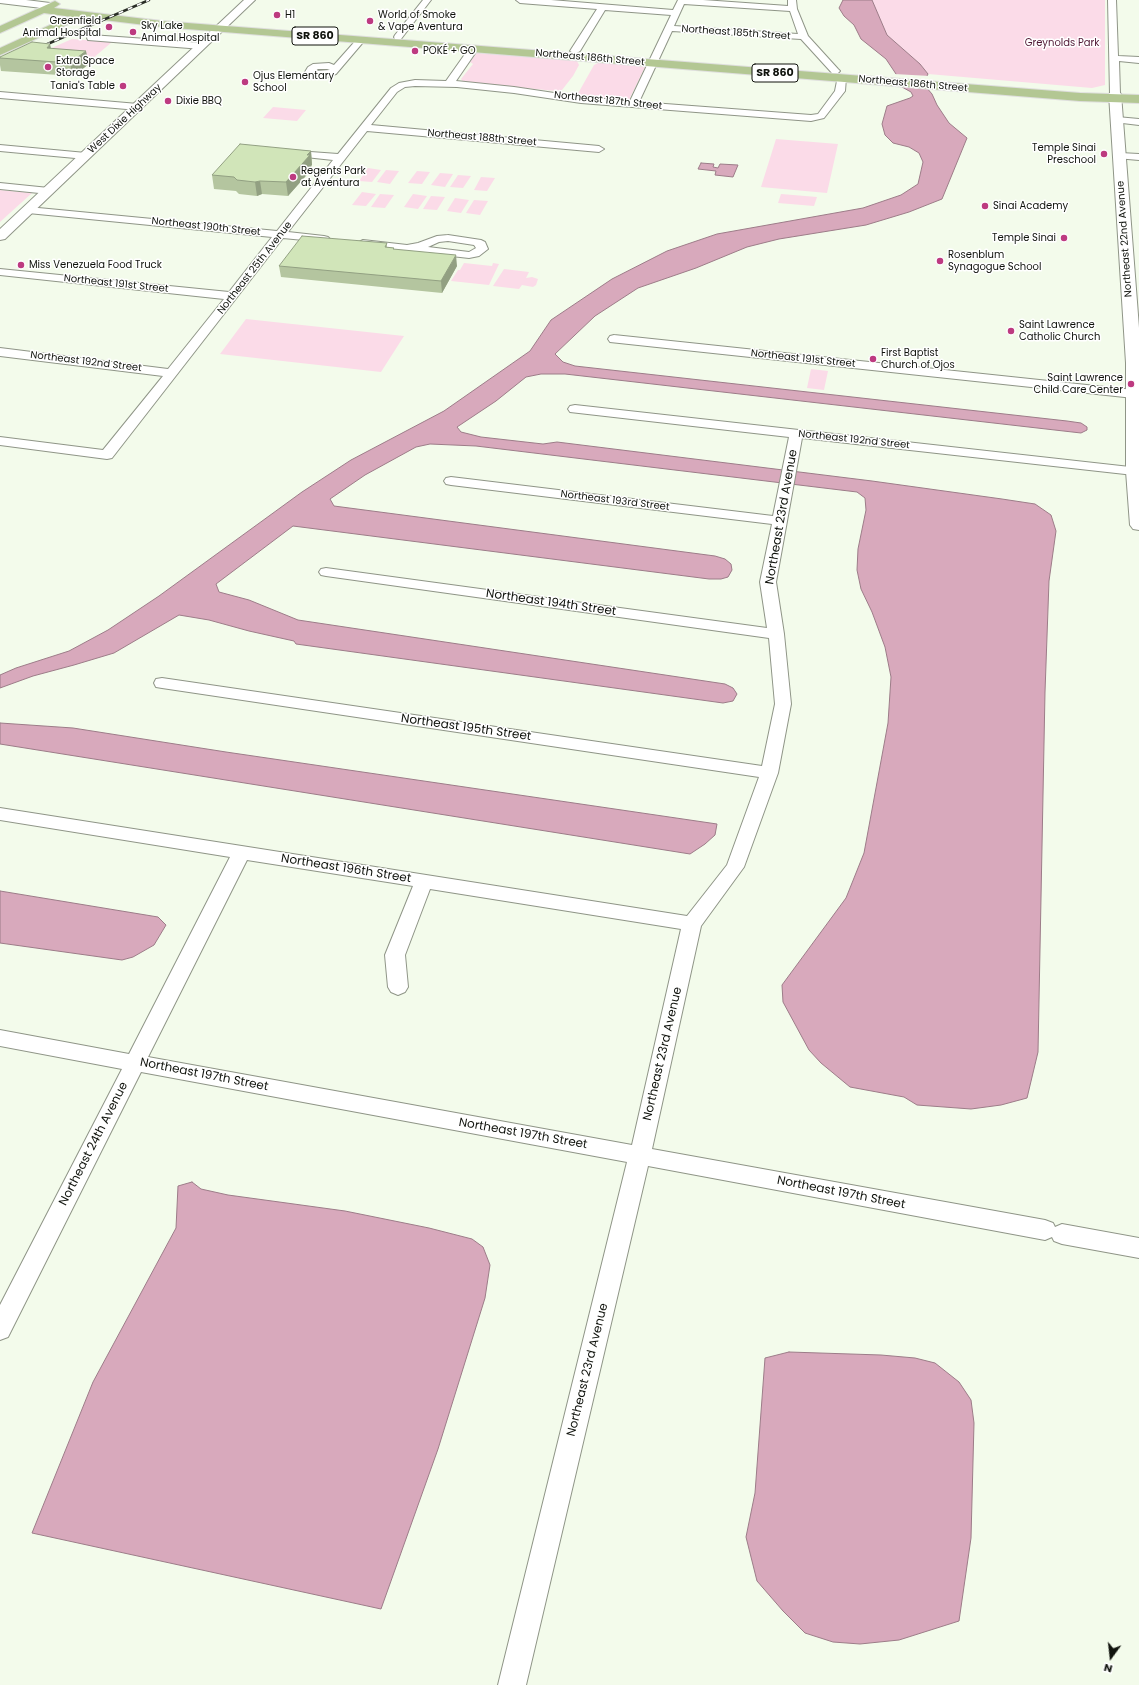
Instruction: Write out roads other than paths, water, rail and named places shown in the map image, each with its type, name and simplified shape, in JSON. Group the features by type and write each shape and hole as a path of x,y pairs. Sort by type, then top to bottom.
{"main road":[{"path":"0,30 64,0"},
{"path":"1,45 69,10 88,4 109,15"},
{"name":"Northeast 186th Street","path":"46,8 109,15 157,24 223,26 505,45 654,60"},
{"path":"1,45 70,19 109,15"},
{"name":"Northeast 186th Street","path":"223,26 361,40 473,49 654,60 1116,96 1139,100"},
{"path":"361,40 394,37"},
{"path":"473,49 505,45"},
{"name":"Northeast 186th Street","path":"1116,96 1139,94"}],"street":[{"path":"0,0 46,8"},
{"name":"West Dixie Highway","path":"3,230 49,191 250,0"},
{"path":"394,37 427,0"},
{"path":"520,0 603,6 620,4 676,13"},
{"path":"634,104 682,0 792,4 804,37 838,75"},
{"name":"Northeast 22nd Avenue","path":"1112,0 1117,120 1136,363 1134,471 1139,525"},
{"path":"0,4 46,8"},
{"path":"575,51 603,6"},
{"name":"Northeast 185th Street","path":"669,28 804,37"},
{"path":"91,38 202,46"},
{"path":"347,54 316,66 328,66 335,69 361,40"},
{"path":"449,84 473,49"},
{"path":"1114,58 1139,60"},
{"name":"Northeast 187th Street","path":"406,84 449,84 514,90 580,100 811,118 820,116 840,91 838,75"},
{"name":"Northeast 25th Avenue","path":"0,441 107,455 366,128 394,90 406,84"},
{"path":"0,95 138,107"},
{"path":"1117,120 1139,122"},
{"name":"Northeast 188th Street","path":"366,128 599,149"},
{"path":"0,148 86,156"},
{"path":"274,151 342,158"},
{"path":"1120,156 1139,157"},
{"path":"0,186 49,191"},
{"name":"Northeast 190th Street","path":"28,210 336,241"},
{"path":"352,242 469,255 475,254 482,249 481,244 477,242 448,238 437,239 422,246 407,248"},
{"name":"Northeast 191st Street","path":"0,272 232,296"},
{"name":"Northeast 191st Street","path":"614,339 1136,400"},
{"name":"Northeast 192nd Street","path":"0,352 172,373"},
{"name":"Northeast 192nd Street","path":"575,409 1134,471"},
{"name":"Northeast 23rd Avenue","path":"512,1685 640,1155 692,924 734,867 769,773 783,704 776,634 768,582 796,434"},
{"name":"Northeast 193rd Street","path":"451,481 779,521"},
{"name":"Northeast 194th Street","path":"326,572 776,634"},
{"name":"Northeast 195th Street","path":"162,683 769,773"},
{"name":"Northeast 196th Street","path":"0,814 692,924"},
{"name":"Northeast 24th Avenue","path":"0,1329 242,852"},
{"path":"398,987 395,956 424,881"},
{"name":"Northeast 197th Street","path":"0,1038 1139,1248"}],"railway":[{"path":"36,49 149,0"}],"place":[{"name":"H1","path":"277,15"},
{"name":"World of Smoke & Vape Aventura","path":"370,21"},
{"name":"Greenfield Animal Hospital","path":"109,27"},
{"name":"Sky Lake Animal Hospital","path":"133,32"},
{"name":"POKÉ + GO","path":"415,51"},
{"name":"Extra Space Storage","path":"48,67"},
{"name":"Ojus Elementary School","path":"245,82"},
{"name":"Tania's Table","path":"123,86"},
{"name":"Dixie BBQ","path":"168,101"},
{"name":"Temple Sinai Preschool","path":"1104,154"},
{"name":"Regents Park at Aventura","path":"293,177"},
{"name":"Sinai Academy","path":"985,206"},
{"name":"Temple Sinai","path":"1064,238"},
{"name":"Rosenblum Synagogue School","path":"940,261"},
{"name":"Miss Venezuela Food Truck","path":"21,265"},
{"name":"Saint Lawrence Catholic Church","path":"1011,331"},
{"name":"First Baptist Church of Ojos","path":"873,359"},
{"name":"Saint Lawrence Child Care Center","path":"1131,384"}],"park label":[{"name":"Greynolds Park","path":"1062,43"}]}
